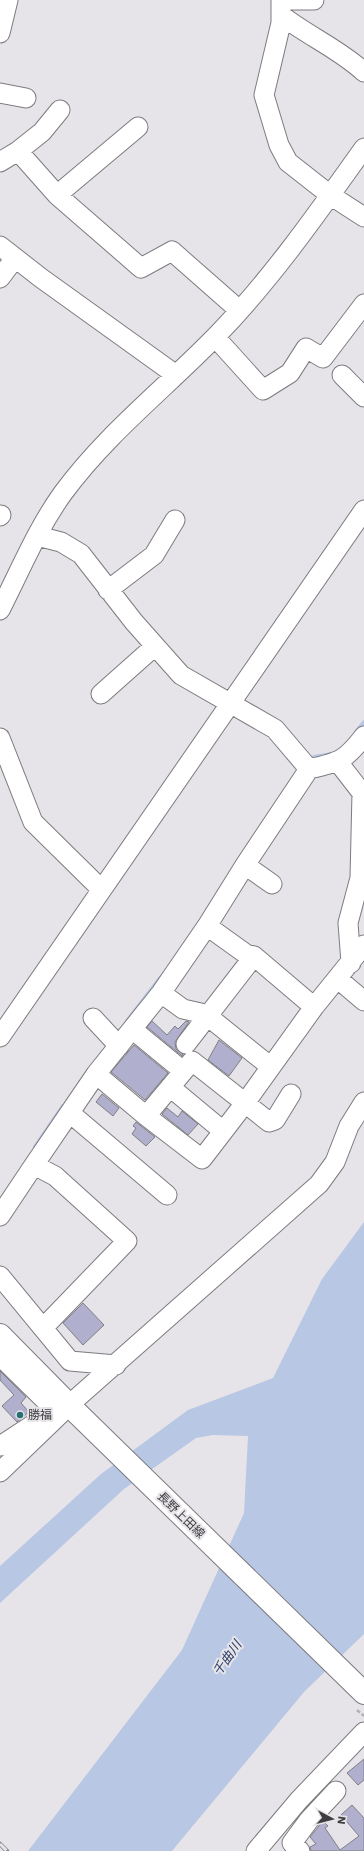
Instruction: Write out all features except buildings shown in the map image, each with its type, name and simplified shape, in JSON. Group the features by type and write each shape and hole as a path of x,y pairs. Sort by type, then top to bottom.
{"main road":[{"name":"長野上田線","path":"0,1335 67,1412 361,1698"}],"street":[{"path":"0,33 8,0"},
{"path":"284,5 314,0"},
{"path":"284,5 298,28 349,58 364,72"},
{"path":"284,5 282,23 264,96 279,145 288,162 330,195 364,218"},
{"path":"0,93 26,98"},
{"path":"0,162 18,151 42,132 60,110"},
{"path":"57,195 138,127"},
{"path":"2,603 37,536 64,492 98,450 215,337 262,284 364,148"},
{"path":"18,151 57,195 141,268 172,251 239,310"},
{"path":"0,246 41,278 176,374"},
{"path":"0,278 15,258"},
{"path":"215,337 263,390 290,373 306,348 323,358 364,304"},
{"path":"342,375 364,397"},
{"path":"0,1037 364,510"},
{"path":"108,590 154,555 175,520"},
{"path":"37,536 61,542 82,554 108,590 134,622 182,675 231,702 275,729 309,769"},
{"path":"101,694 155,646"},
{"path":"0,1216 96,1074 161,993 207,926 245,865 309,769 338,762 353,750 364,736"},
{"path":"0,738 34,822 101,889"},
{"path":"338,762 362,793 362,853 360,878 348,922 351,963"},
{"path":"245,865 272,884"},
{"path":"207,926 246,954 254,956 314,1007"},
{"path":"96,1074 146,1116 202,1158 245,1103 314,1007 364,945"},
{"path":"186,1044 254,956"},
{"path":"338,979 364,1001"},
{"path":"161,993 183,1009 208,1016 271,1067"},
{"path":"93,1018 119,1046"},
{"path":"132,1029 183,1071"},
{"path":"146,1116 192,1061 270,1122 275,1120 291,1094"},
{"path":"170,1087 223,1131"},
{"path":"0,1472 67,1412 116,1365 319,1184 335,1162 349,1126 364,1102"},
{"path":"70,1113 167,1195"},
{"path":"34,1165 56,1176 127,1241 43,1328"},
{"path":"0,1276 70,1361 116,1365"},
{"path":"0,1356 46,1400 67,1412"},
{"path":"0,1446 43,1418 67,1412"},
{"path":"256,1851 299,1800 364,1732"},
{"path":"300,1851 292,1842 309,1820 336,1792"}],"path":[{"path":"361,1698 364,1716"}],"water":[{"name":"千曲川","path":"364,1222 364,1634 304,1692 172,1851 28,1851 182,1650 244,1513 248,1436 213,1435 196,1438 124,1489 0,1603 0,1566 101,1474 188,1410 273,1378 322,1279"}],"waterway":[{"path":"356,732 364,722"},
{"path":"309,761 314,757 332,754"},
{"path":"127,1021 161,977"},
{"path":"35,1147 63,1106"}],"railway":[{"path":"0,1844 7,1851"}],"place":[{"name":"勝福","path":"20,1415"}]}
